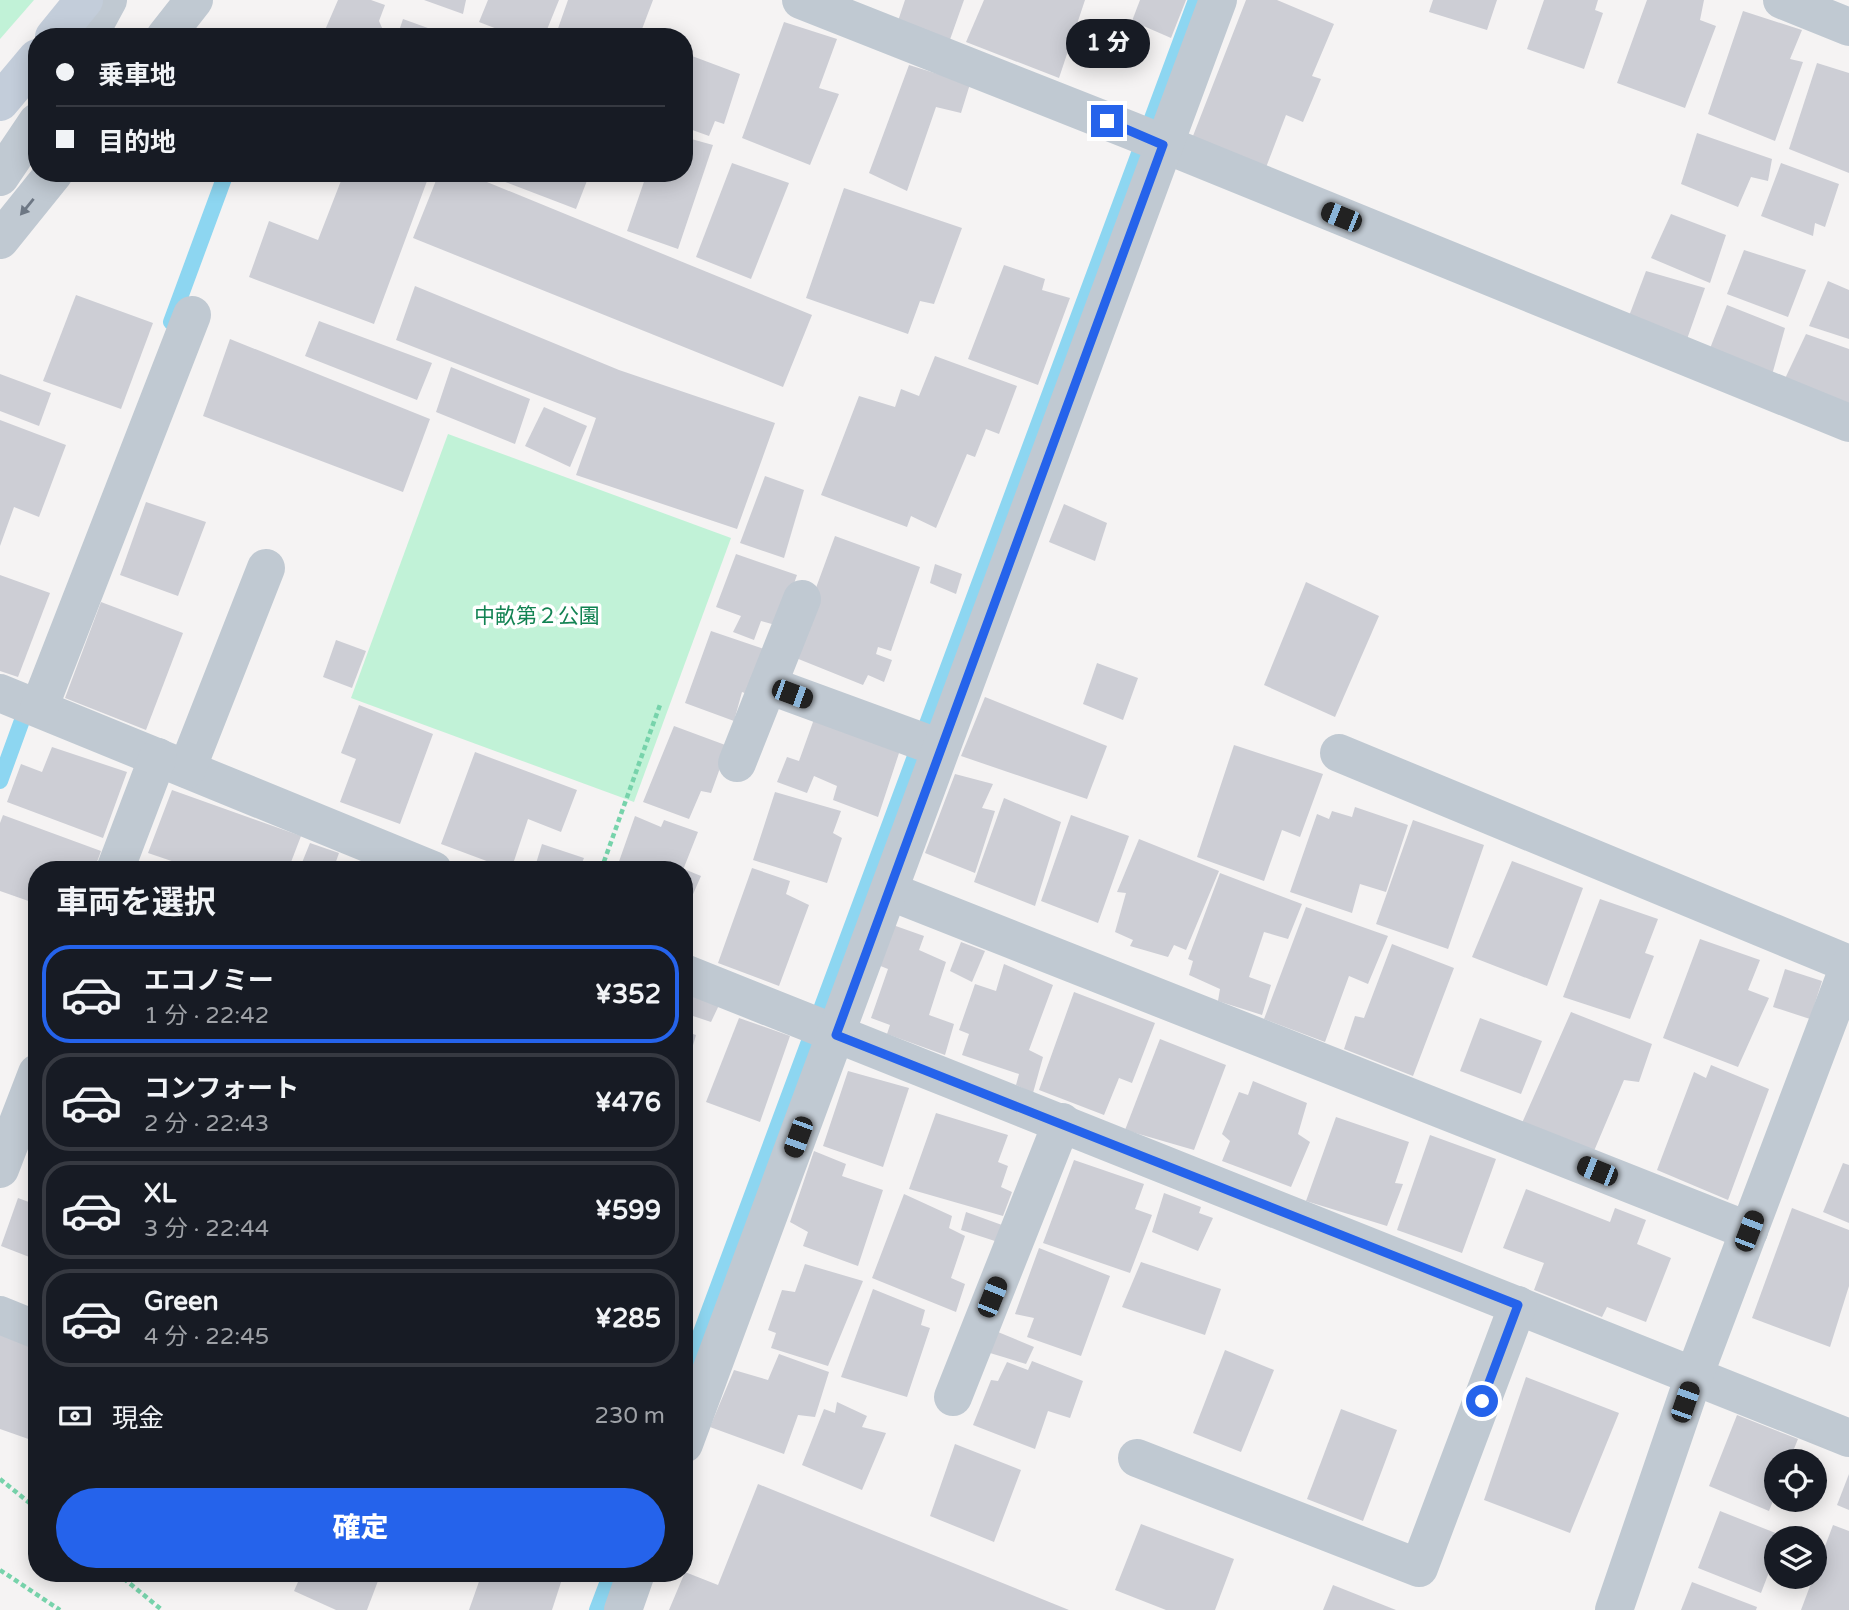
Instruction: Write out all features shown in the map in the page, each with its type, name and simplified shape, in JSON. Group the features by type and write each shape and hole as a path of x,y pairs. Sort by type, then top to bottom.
{"main road":[{"path":"61,28 84,0"},
{"path":"0,102 28,69"}],"street":[{"path":"93,28 108,0"},
{"path":"171,28 194,0"},
{"path":"801,0 1849,423"},
{"path":"693,1417 821,1029 889,891 926,743 1147,138 1218,0"},
{"path":"1782,0 1849,27"},
{"path":"0,177 28,135"},
{"path":"0,240 47,182"},
{"path":"39,708 192,315"},
{"path":"120,861 172,763 265,568"},
{"path":"737,762 802,600"},
{"path":"768,685 926,743"},
{"path":"0,692 172,763 361,856 387,861"},
{"path":"1339,753 1849,965 1694,1376 1614,1610"},
{"path":"889,891 1749,1231"},
{"path":"693,977 1849,1438"},
{"path":"0,1169 28,1096"},
{"path":"953,1397 1062,1122"},
{"path":"1137,1458 1419,1568 1518,1305"},
{"path":"0,1315 28,1326"},
{"path":"623,1610 633,1582"}],"path":[{"path":"604,861 661,702"},
{"path":"0,1479 28,1502"},
{"path":"0,1570 60,1610"},
{"path":"128,1582 162,1610"}],"green space":[{"path":"0,0 34,0 0,39"},
{"name":"中畝第２公園","path":"448,434 731,538 634,802 351,698"}],"building":[{"path":"338,0 371,0 385,5 379,21 382,28 326,28"},
{"path":"424,0 466,0 463,14"},
{"path":"488,0 559,0 548,28 495,28 479,22"},
{"path":"568,0 653,0 642,28 558,28"},
{"path":"905,0 964,0 947,48 896,27"},
{"path":"984,0 1085,0 1059,78 966,42"},
{"path":"1140,0 1186,0 1171,38 1132,21"},
{"path":"1246,0 1277,0 1334,24 1312,76 1321,79 1303,122 1286,115 1265,170 1191,141"},
{"path":"1433,0 1497,0 1487,30 1429,12"},
{"path":"1544,0 1598,0 1595,10 1603,13 1584,69 1527,49"},
{"path":"1647,0 1704,0 1700,20 1716,26 1685,108 1617,83"},
{"path":"1743,11 1802,30 1790,59 1803,62 1775,141 1708,114"},
{"path":"403,19 428,28 400,28"},
{"path":"784,22 837,39 819,88 839,94 810,165 742,138"},
{"path":"693,56 740,74 724,124 715,121 709,136 693,130"},
{"path":"1817,63 1849,73 1849,173 1789,149"},
{"path":"909,65 970,84 961,113 936,107 907,191 869,173"},
{"path":"1697,133 1772,159 1768,181 1751,177 1738,207 1681,184"},
{"path":"693,139 713,145 678,249 627,231 644,182 693,182"},
{"path":"732,163 789,183 751,279 696,257"},
{"path":"1781,163 1839,184 1825,227 1815,223 1813,236 1761,216"},
{"path":"341,182 427,182 374,324 249,277 269,221 318,240"},
{"path":"435,182 487,182 812,315 783,387 413,238"},
{"path":"505,182 586,182 576,209"},
{"path":"844,188 962,228 934,304 920,301 908,334 806,298"},
{"path":"1671,214 1726,235 1710,283 1651,258"},
{"path":"1744,250 1806,270 1788,317 1727,294"},
{"path":"1004,265 1045,279 1042,290 1070,298 1038,385 968,359"},
{"path":"1646,271 1705,288 1686,342 1626,324"},
{"path":"1828,281 1849,290 1849,339 1809,326"},
{"path":"415,286 619,370 775,423 737,529 576,475 596,418 396,340"},
{"path":"76,295 153,323 121,409 43,381"},
{"path":"1727,305 1785,328 1772,375 1709,351"},
{"path":"319,321 432,363 417,400 305,356"},
{"path":"1806,334 1849,349 1849,405 1782,385"},
{"path":"230,339 430,419 403,492 203,416"},
{"path":"935,356 1017,386 999,434 986,429 975,457 967,454 936,528 911,516 907,527 821,495 859,396 895,407 901,389 919,396"},
{"path":"451,367 530,399 515,444 436,412"},
{"path":"0,374 51,393 39,426 0,411"},
{"path":"544,407 587,426 570,467 525,446"},
{"path":"0,420 66,445 39,517 14,507 0,546"},
{"path":"765,476 804,490 784,558 740,543"},
{"path":"146,502 206,522 178,596 120,575"},
{"path":"1064,504 1107,523 1095,561 1049,542"},
{"path":"835,536 920,567 891,651 878,647 876,654 892,660 884,682 868,675 863,685 791,656"},
{"path":"736,554 797,575 779,626 761,621 754,640 733,632 741,616 716,607"},
{"path":"935,564 962,574 956,594 930,583"},
{"path":"0,575 50,593 18,677 0,671"},
{"path":"1306,582 1379,616 1335,717 1264,685"},
{"path":"101,602 183,633 146,730 65,698"},
{"path":"711,631 764,649 750,695 742,692 734,721 685,703"},
{"path":"336,640 366,651 352,688 323,677"},
{"path":"1097,663 1138,678 1123,720 1083,704"},
{"path":"985,697 1107,746 1087,799 961,756"},
{"path":"359,705 433,734 400,824 340,802 356,759 341,753"},
{"path":"818,708 900,750 878,817 833,800 837,786 814,776 807,793 777,782 787,757 799,761"},
{"path":"674,726 728,746 711,793 701,791 689,819 643,802"},
{"path":"1234,745 1323,774 1300,837 1282,830 1264,881 1197,857"},
{"path":"52,747 127,772 103,838 7,802 21,764 42,772"},
{"path":"475,752 577,790 561,832 528,819 514,861 487,861 441,844"},
{"path":"955,774 993,784 982,808 995,811 975,873 925,853"},
{"path":"172,790 301,836 291,861 172,861 148,853"},
{"path":"775,792 841,811 833,833 842,838 827,883 753,860"},
{"path":"1004,798 1061,822 1035,906 974,882"},
{"path":"1355,807 1408,825 1386,892 1360,884 1352,913 1290,892 1317,814 1329,819 1332,811 1352,817"},
{"path":"3,815 101,851 97,861 28,861 28,901 0,891 0,823"},
{"path":"1071,815 1129,836 1098,923 1041,901"},
{"path":"635,816 661,827 664,820 698,832 687,861 619,861"},
{"path":"1413,820 1484,845 1448,949 1376,924"},
{"path":"1139,839 1219,871 1186,950 1174,945 1168,957 1130,946 1133,940 1115,932 1126,893 1117,892"},
{"path":"310,843 339,853 336,861 303,861"},
{"path":"542,844 584,858 583,861 537,861"},
{"path":"1512,861 1583,888 1547,986 1472,957"},
{"path":"752,868 790,881 786,894 809,905 779,986 718,963"},
{"path":"693,873 701,876 693,894"},
{"path":"1220,873 1302,904 1288,939 1264,932 1249,977 1271,985 1262,1015 1218,1001 1220,989 1189,975 1193,961 1188,959"},
{"path":"1600,899 1658,919 1645,953 1654,956 1630,1019 1563,997"},
{"path":"1306,907 1388,936 1368,984 1349,976 1325,1042 1264,1019"},
{"path":"893,925 924,936 919,950 946,962 929,1015 954,1024 945,1055 887,1034 890,1025 871,1018 888,969 878,965"},
{"path":"1700,939 1760,960 1748,990 1769,998 1738,1067 1663,1038"},
{"path":"961,942 985,951 972,982 950,971"},
{"path":"1392,944 1454,968 1413,1076 1344,1049 1355,1016 1364,1018"},
{"path":"1004,964 1053,985 1029,1050 1043,1057 1033,1093 1016,1085 1019,1074 962,1055 969,1034 959,1030 975,984 996,991"},
{"path":"1785,969 1822,981 1810,1019 1773,1007"},
{"path":"693,992 720,1003 711,1022 693,1016"},
{"path":"1074,992 1155,1023 1132,1083 1119,1078 1104,1115 1039,1090"},
{"path":"1571,1012 1652,1044 1639,1082 1624,1080 1594,1151 1522,1123"},
{"path":"739,1018 790,1036 760,1122 706,1102"},
{"path":"1480,1018 1542,1041 1521,1094 1460,1071"},
{"path":"1160,1039 1226,1065 1194,1150 1125,1130"},
{"path":"1711,1065 1769,1089 1728,1200 1657,1170 1694,1072 1706,1078"},
{"path":"848,1071 909,1088 883,1167 823,1146"},
{"path":"1253,1081 1307,1103 1298,1134 1310,1142 1291,1187 1222,1161 1230,1141 1222,1134 1239,1092 1248,1095"},
{"path":"936,1113 1008,1135 998,1162 1008,1166 1001,1187 1012,1192 1003,1216 909,1189"},
{"path":"1336,1117 1409,1142 1395,1183 1403,1184 1387,1226 1306,1201"},
{"path":"1430,1135 1496,1159 1462,1253 1397,1230"},
{"path":"814,1151 846,1164 842,1176 883,1190 858,1266 803,1246 808,1232 790,1222"},
{"path":"1074,1160 1144,1184 1135,1209 1152,1215 1130,1273 1043,1243"},
{"path":"1843,1163 1849,1165 1849,1223 1823,1212"},
{"path":"1526,1189 1610,1222 1615,1208 1646,1220 1637,1244 1671,1258 1646,1322 1607,1307 1602,1317 1534,1290 1544,1263 1503,1248"},
{"path":"1164,1193 1201,1207 1199,1213 1213,1218 1198,1251 1152,1232"},
{"path":"904,1194 952,1216 949,1228 965,1236 951,1278 965,1284 956,1312 872,1278"},
{"path":"18,1198 28,1202 28,1256 1,1246"},
{"path":"1792,1208 1849,1230 1849,1286 1830,1347 1752,1318"},
{"path":"966,1212 1002,1225 998,1242 961,1230"},
{"path":"1039,1248 1110,1276 1081,1356 1027,1337 1034,1318 1015,1314"},
{"path":"1141,1262 1221,1289 1205,1335 1122,1307"},
{"path":"805,1264 863,1281 828,1366 771,1348 776,1333 768,1330 782,1290 795,1292"},
{"path":"873,1289 925,1310 921,1325 930,1328 907,1397 841,1377"},
{"path":"0,1332 28,1343 28,1439 0,1429"},
{"path":"998,1332 1034,1347 1026,1364 990,1353"},
{"path":"1225,1350 1274,1370 1241,1452 1193,1433"},
{"path":"779,1354 829,1372 815,1417 798,1415 784,1454 710,1427 734,1370 768,1380"},
{"path":"1032,1361 1083,1381 1070,1418 1048,1411 1035,1449 973,1425 991,1380 998,1381 1007,1362 1028,1370"},
{"path":"1526,1377 1619,1413 1570,1533 1484,1500"},
{"path":"837,1402 867,1416 862,1427 886,1433 862,1490 802,1465 824,1409 835,1413"},
{"path":"1341,1409 1397,1430 1363,1521 1307,1499"},
{"path":"1737,1415 1798,1439 1794,1449 1764,1449 1764,1509 1709,1486"},
{"path":"955,1444 1021,1470 994,1542 930,1516"},
{"path":"1849,1474 1849,1510 1837,1505"},
{"path":"758,1484 1069,1610 669,1610 681,1582 693,1582 693,1575 718,1585"},
{"path":"1720,1511 1764,1528 1764,1585 1761,1593 1698,1568"},
{"path":"1141,1524 1234,1559 1215,1610 1166,1610 1115,1590"},
{"path":"1833,1525 1849,1531 1849,1610 1801,1610 1809,1589 1827,1589 1827,1541"},
{"path":"298,1582 378,1582 367,1610 336,1610 294,1591"},
{"path":"479,1582 561,1582 552,1610 469,1610"},
{"path":"1692,1582 1757,1607 1756,1610 1681,1610"},
{"path":"1333,1585 1396,1610 1323,1610"}],"waterway":[{"path":"693,1354 1196,0"},
{"path":"171,322 223,182"},
{"path":"0,781 24,715"},
{"path":"597,1610 608,1582"}],"route":[{"path":"1107,121 1163,145 836,1035 1062,1122 1518,1305 1482,1401"}]}
